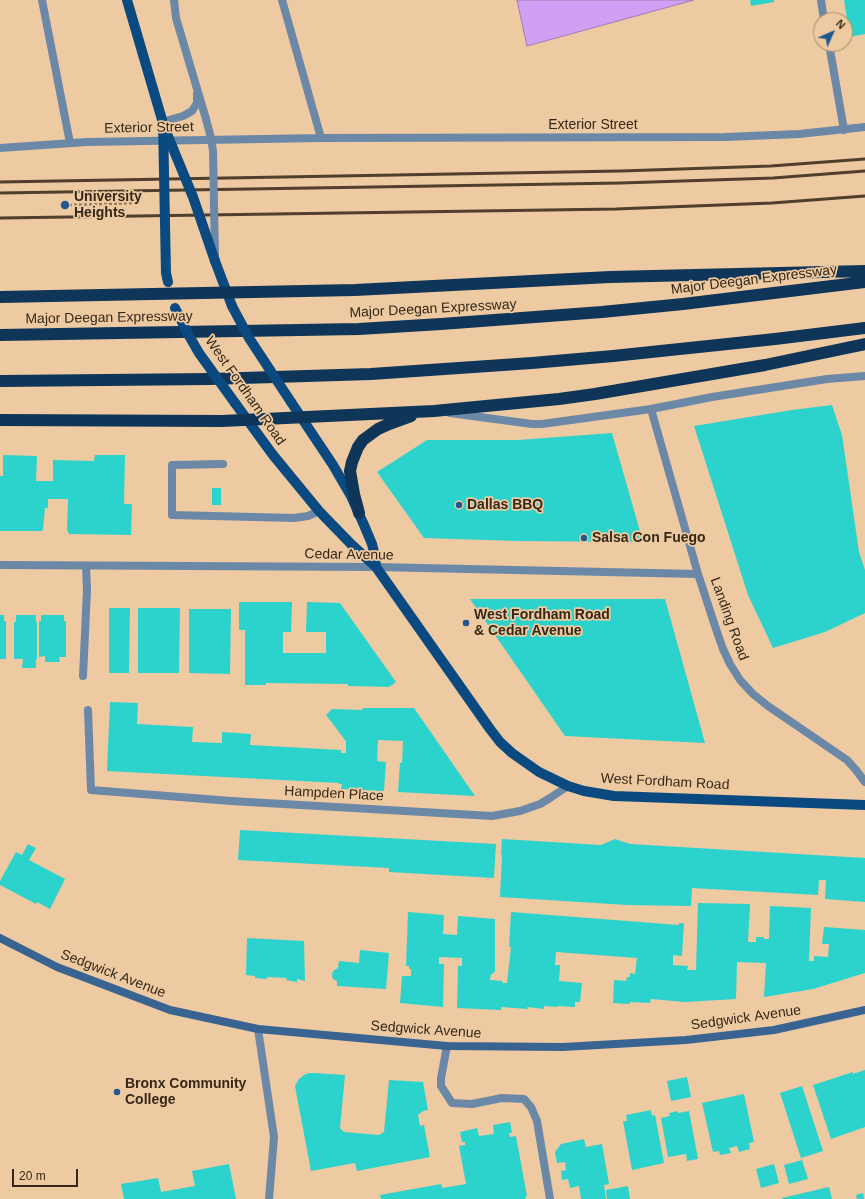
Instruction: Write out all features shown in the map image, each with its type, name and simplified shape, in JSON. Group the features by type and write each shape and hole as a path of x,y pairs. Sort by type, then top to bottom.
{"highway":[{"path":"0,297 401,288 610,277 865,271"},
{"name":"Major Deegan Expressway","path":"0,335 359,329 602,312 683,304 865,282"},
{"path":"0,381 240,378 378,373 613,356 865,328"},
{"path":"0,420 200,422 434,411 595,394 771,364 865,344"},
{"path":"359,513 350,471 354,454 358,447 370,434 389,424 404,418 434,411"}],"main road":[{"name":"West Fordham Road","path":"127,0 162,122 183,172 232,306 249,338 333,465 351,496 372,544 376,568"},
{"name":"West Fordham Road","path":"162,122 166,273 175,308 188,334 199,353 273,455 319,510 376,568 480,717 500,742 524,763 548,777 584,791 614,796 865,805"},
{"name":"Sedgwick Avenue","path":"0,938 57,967 170,1010 258,1029 447,1046 563,1047 686,1040 774,1030 865,1010"}],"street":[{"path":"42,0 70,143"},
{"name":"Exterior Street","path":"174,0 176,18 211,138 213,151 215,262"},
{"path":"282,0 320,138"},
{"path":"821,0 823,12"},
{"path":"830,52 844,130"},
{"name":"Exterior Street","path":"162,122 183,116 192,111 197,103 196,85"},
{"name":"Exterior Street","path":"0,148 87,142 320,138 725,137 792,134 865,128"},
{"path":"434,411 542,424 651,409 727,394 827,379 865,376"},
{"name":"Landing Road","path":"651,409 698,574 723,649 730,664 740,680 753,694 768,706 847,760 865,782"},
{"path":"224,464 172,465 172,515 294,518 308,516 319,510"},
{"name":"Cedar Avenue","path":"0,565 376,568 698,574"},
{"path":"83,676 87,590 86,566"},
{"name":"Hampden Place","path":"88,710 91,790 231,801 492,816 520,811 540,804 568,786"},
{"path":"258,1029 274,1138 269,1199"},
{"path":"447,1046 441,1086 452,1102 472,1104 502,1098 524,1099 531,1107 537,1121 550,1199"}],"path":[{"path":"69,204 139,203"}],"shaded area":[{"path":"517,0 694,0 527,46"}],"building":[{"path":"750,0 774,0 774,2 751,6"},
{"path":"844,0 865,0 865,34 853,36 853,12 846,12"},
{"path":"832,405 842,435 859,552 865,570 865,613 825,632 773,648 748,595 694,426"},
{"path":"612,433 643,542 517,541 424,538 377,472 427,440 518,440"},
{"path":"3,455 37,456 36,481 53,481 53,460 94,461 95,455 125,455 124,504 132,504 131,535 69,534 67,530 68,499 48,499 48,508 45,508 43,530 41,531 0,531 0,476 3,476"},
{"path":"212,488 221,488 221,505 212,505"},
{"path":"470,599 665,599 705,743 565,736"},
{"path":"239,602 292,602 291,632 283,632 283,653 326,653 326,632 306,632 307,602 340,603 396,682 389,687 348,686 348,684 266,683 266,685 245,685 245,630 239,630"},
{"path":"109,608 130,608 129,673 109,673"},
{"path":"138,608 180,608 179,673 138,673"},
{"path":"189,609 231,609 230,674 189,673"},
{"path":"0,615 4,615 4,621 6,621 6,659 0,659"},
{"path":"16,615 36,615 36,668 22,668 23,659 14,659 14,622 16,622"},
{"path":"41,615 64,615 64,621 66,621 66,657 59,657 60,662 45,662 45,656 39,657 39,621 41,621"},
{"path":"110,702 138,703 137,724 193,727 192,742 222,743 222,732 251,734 250,745 341,750 341,753 346,753 346,741 326,715 332,709 362,710 363,708 414,708 475,796 398,792 403,741 378,740 377,761 386,762 384,791 341,789 342,784 339,783 107,771"},
{"path":"240,830 496,844 494,878 389,872 389,868 238,860"},
{"path":"502,839 601,845 615,839 630,844 865,858 865,902 825,899 826,880 819,880 818,895 692,888 691,906 627,905 500,897"},
{"path":"28,844 36,848 29,860 65,879 50,909 37,902 36,904 0,885 0,881 16,852 22,855"},
{"path":"698,903 750,904 748,942 756,942 756,937 764,937 764,939 769,939 770,906 811,908 809,961 814,961 814,956 828,957 829,944 822,944 824,927 865,930 865,973 813,989 764,997 766,963 737,962 736,999 685,1002 651,999 650,1003 613,1003 614,980 626,981 627,977 630,977 630,973 635,974 637,958 556,952 555,965 560,965 559,981 582,983 580,1002 575,1002 575,1007 544,1006 544,1009 527,1007 528,1009 501,1007 501,1010 457,1008 458,966 462,966 462,958 439,957 439,964 444,964 443,1007 400,1003 402,976 411,976 411,969 409,969 409,966 406,966 408,912 444,915 443,934 457,935 458,916 495,919 495,972 491,974 490,980 503,981 502,983 507,983 511,947 509,947 511,912 679,925 679,923 684,923 682,956 673,955 673,965 688,966 687,970 696,970"},
{"path":"247,938 304,941 305,981 297,979 297,982 286,980 287,978 255,978 255,976 246,975"},
{"path":"360,950 389,953 386,989 337,986 337,981 333,979 332,975 333,971 338,968 339,961 359,963"},
{"path":"865,1070 865,1127 831,1139 813,1085 853,1072 853,1074"},
{"path":"315,1073 345,1075 340,1128 344,1132 379,1135 384,1132 389,1080 423,1082 428,1110 423,1111 418,1115 420,1126 424,1125 430,1157 357,1171 355,1163 311,1171 295,1086 299,1079 304,1075"},
{"path":"687,1077 691,1097 671,1101 667,1081"},
{"path":"802,1086 823,1151 801,1158 780,1093"},
{"path":"744,1094 754,1142 749,1143 750,1149 739,1152 737,1146 729,1148 731,1153 720,1155 719,1151 713,1152 702,1103"},
{"path":"651,1110 652,1116 655,1115 664,1163 632,1170 623,1121 627,1121 626,1115"},
{"path":"678,1111 678,1113 689,1111 698,1159 687,1161 686,1154 668,1157 661,1118 670,1116 669,1113"},
{"path":"510,1122 512,1133 509,1133 510,1137 516,1136 527,1196 525,1197 526,1199 381,1199 380,1195 441,1184 442,1188 466,1184 459,1146 465,1145 465,1142 462,1142 460,1132 477,1128 479,1136 494,1134 493,1125"},
{"path":"584,1139 586,1147 602,1144 609,1184 604,1185 606,1199 581,1199 579,1186 570,1188 568,1179 562,1180 561,1171 566,1170 565,1162 557,1163 555,1152 561,1144"},
{"path":"802,1160 808,1179 789,1184 784,1165"},
{"path":"229,1164 236,1199 124,1199 121,1184 158,1178 161,1192 195,1186 192,1171"},
{"path":"774,1164 779,1183 761,1188 756,1169"},
{"path":"628,1186 630,1199 607,1199 606,1190"},
{"path":"829,1187 832,1199 782,1199 782,1198"},
{"path":"863,1193 864,1199 857,1199 856,1195"}],"railway":[{"path":"0,182 621,171 771,166 865,159"},
{"path":"0,193 621,183 773,178 865,171"},
{"path":"0,218 616,209 772,203 865,196"}],"place":[{"name":"University Heights","path":"65,205"},
{"name":"Dallas BBQ","path":"459,505"},
{"name":"Salsa Con Fuego","path":"584,538"},
{"name":"West Fordham Road & Cedar Avenue","path":"466,623"},
{"name":"Bronx Community College","path":"117,1092"}]}
